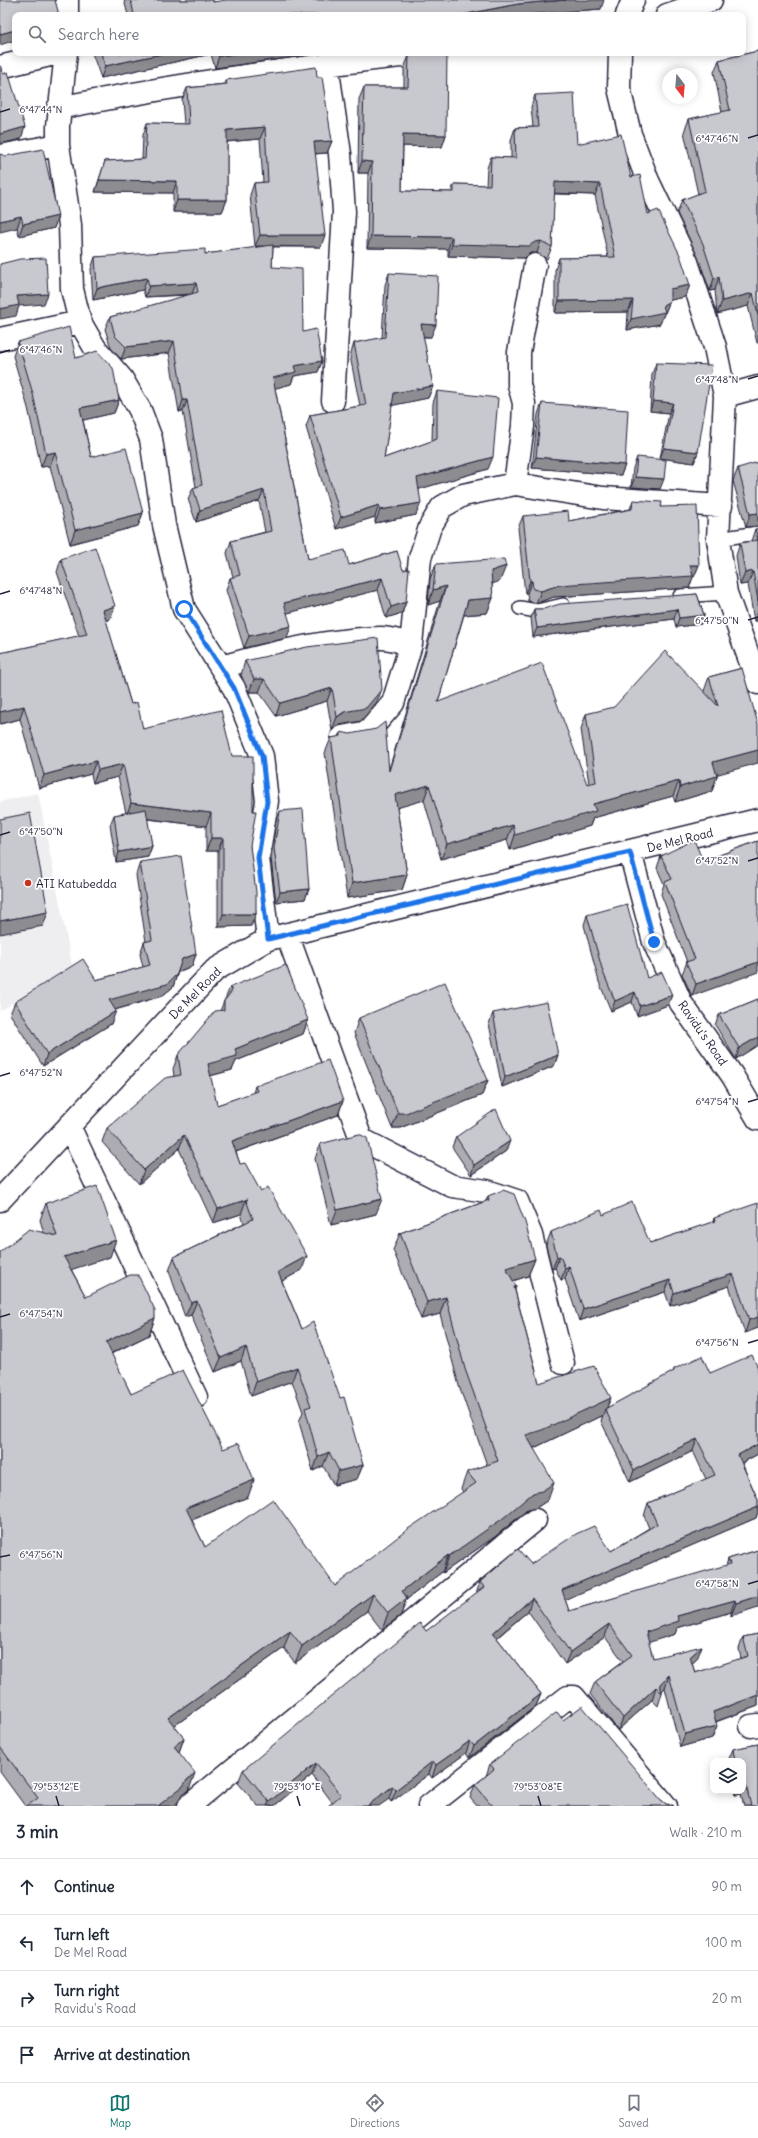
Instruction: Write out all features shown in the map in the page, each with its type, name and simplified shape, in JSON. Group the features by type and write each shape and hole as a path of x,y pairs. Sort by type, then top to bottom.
{"street":[{"path":"67,0 67,12"},
{"path":"628,12 633,0"},
{"path":"676,12 711,0"},
{"path":"0,67 46,56"},
{"path":"66,56 58,108 58,145 70,225 72,289 80,322 95,348 122,378 140,410 151,439 164,526 184,609 234,688 262,756 267,801 258,858 277,936 362,1139 452,1186 486,1191 517,1201 531,1235 563,1363"},
{"path":"58,108 156,89 327,64 400,56"},
{"path":"620,56 619,88 630,134 648,181 687,262 715,347 725,396 721,506 718,539 726,593 758,683"},
{"path":"327,64 340,154 344,212 333,401"},
{"path":"0,156 58,145"},
{"path":"515,484 523,426 524,402 519,385 520,352 535,265"},
{"path":"0,339 80,322"},
{"path":"725,396 758,387"},
{"path":"342,737 368,732 393,703 411,644 420,558 430,527 442,507 462,495 515,484 603,498 721,506"},
{"path":"220,667 249,659 345,641 383,638 411,644"},
{"name":"De Mel Road","path":"0,1200 215,970 277,936 758,820"},
{"name":"Ravidu's Road","path":"630,852 654,942 680,1003 732,1075 758,1119"},
{"path":"68,1126 204,1415"},
{"path":"189,1806 535,1520"},
{"path":"429,1806 568,1697 574,1697 666,1806"}],"lane":[{"path":"718,539 758,533"},
{"path":"664,598 726,593"},
{"path":"520,608 537,611 555,606 579,604"}],"shaded area":[{"name":"ATI Katubedda","path":"38,793 72,965 0,1011 0,802"}],"building":[{"path":"0,0 55,0 58,12 12,12 12,31 0,34"},
{"path":"131,0 213,0 213,2 226,0 566,0 518,4 477,12 133,12"},
{"path":"758,51 758,315 753,293 722,301 719,277 714,278 703,244 682,200 705,191 689,119 730,110 719,60 736,56 746,56 746,54"},
{"path":"102,56 152,56 105,66"},
{"path":"409,56 447,56 446,135 403,134 402,191 454,192 454,184 490,185 491,157 516,158 515,128 538,127 535,95 574,93 577,144 621,134 631,177 640,175 648,214 658,210 680,255 690,285 670,289 670,301 663,305 665,312 631,319 633,300 559,301 559,258 615,257 600,184 555,182 552,247 541,241 535,242 529,246 452,244 452,237 371,236 372,162 362,161 364,87 408,87"},
{"path":"0,66 2,67 3,74 8,72 25,127 0,134"},
{"path":"316,67 317,77 322,77 332,141 314,142 325,235 260,235 254,183 268,182 265,127 227,130 227,200 177,200 177,181 99,180 105,161 145,159 147,123 189,124 187,88 227,84 226,80"},
{"path":"43,149 58,216 23,224 21,216 0,221 0,154 6,156"},
{"path":"273,245 272,267 302,269 303,332 316,329 322,361 294,366 296,372 273,378 308,559 345,550 349,565 397,551 403,570 409,569 406,602 391,607 382,578 284,603 291,626 249,636 230,578 240,575 231,541 271,531 264,490 200,510 193,488 202,485 187,400 183,400 174,341 126,347 115,336 110,317 198,292 196,283 149,286 147,278 97,288 95,257 205,249 205,254"},
{"path":"46,258 48,294 17,296 19,305 0,309 0,264 20,259"},
{"path":"389,273 438,276 436,325 421,324 433,386 394,393 384,458 437,439 437,391 498,398 493,457 417,478 421,503 380,510 379,505 341,517 310,415 366,405 354,343 385,337"},
{"path":"69,327 76,358 97,351 113,368 119,400 80,408 91,457 126,448 143,513 75,530 55,452 46,454 33,394 18,342"},
{"path":"656,363 712,365 698,452 664,448 673,403 653,401"},
{"path":"542,403 628,410 625,465 536,457"},
{"path":"637,457 666,460 664,479 635,477"},
{"path":"758,462 758,513 750,514 738,468"},
{"path":"633,500 662,502 661,507 697,506 699,565 690,565 693,576 559,585 541,591 533,589 532,581 530,581 523,516 568,511 569,521 632,509"},
{"path":"755,529 758,529 758,540"},
{"path":"758,540 758,601 753,571 745,573 740,543"},
{"path":"95,547 115,606 103,610 131,704 137,702 143,729 221,710 232,756 253,756 253,811 256,811 250,846 256,892 256,914 223,914 223,838 211,838 211,813 131,803 123,764 98,770 96,761 44,775 24,706 0,712 0,653 87,634 61,559"},
{"path":"504,559 506,566 491,571 493,598 468,600 438,702 542,663 587,784 596,782 586,714 614,707 665,651 718,706 709,677 742,668 758,724 758,750 713,762 717,776 680,787 679,781 593,804 596,811 515,835 513,825 447,844 429,785 395,795 407,875 352,883 331,738 341,736 341,732 350,734 376,729 385,722 389,771 446,586 433,590 436,564"},
{"path":"697,594 704,615 679,618 677,609 537,628 534,609 543,609 560,604"},
{"path":"378,638 382,689 366,708 344,712 337,717 332,688 280,703 264,679 254,679 245,661 307,647"},
{"path":"146,809 152,846 119,852 114,815"},
{"path":"303,809 309,889 280,892 274,848 280,811"},
{"path":"30,813 48,912 0,921 0,819"},
{"path":"694,840 703,861 758,841 758,962 696,984 686,962 695,959 665,882 672,879 661,856"},
{"path":"181,856 196,954 182,959 177,974 167,984 109,1000 116,1011 47,1054 15,1002 83,959 96,980 150,965 144,942 152,940 140,862"},
{"path":"627,904 647,978 662,972 672,995 640,1006 635,992 615,1001 603,972 587,915"},
{"path":"286,965 308,1020 235,1049 237,1056 208,1064 217,1105 257,1091 255,1086 328,1060 343,1101 232,1141 240,1164 245,1163 261,1192 268,1187 307,1256 278,1272 302,1329 313,1322 340,1398 344,1397 363,1465 339,1471 329,1452 318,1457 305,1408 311,1406 297,1367 256,1382 246,1347 221,1358 197,1301 191,1303 174,1257 253,1219 246,1200 248,1199 218,1209 184,1135 144,1170 107,1128 165,1078 181,1075 178,1055 215,1011 224,1010 224,1001 232,991 230,987"},
{"path":"445,982 488,1080 406,1113 398,1113 359,1018"},
{"path":"758,999 758,1037 739,1048 719,1015"},
{"path":"547,1002 558,1055 505,1077 493,1013"},
{"path":"496,1109 510,1141 474,1165 456,1137"},
{"path":"359,1134 367,1138 382,1199 337,1210 320,1144"},
{"path":"97,1186 116,1240 64,1257 86,1297 130,1275 138,1275 155,1310 155,1318 106,1342 131,1394 183,1370 223,1449 239,1443 254,1480 186,1508 205,1547 273,1499 335,1586 408,1529 476,1483 467,1472 498,1461 465,1369 446,1297 427,1302 400,1233 489,1200 488,1196 503,1190 514,1194 525,1222 535,1259 506,1268 516,1286 514,1287 539,1383 594,1366 611,1398 542,1430 526,1435 554,1483 542,1491 533,1493 502,1519 449,1556 448,1555 402,1591 407,1598 388,1613 373,1594 302,1646 290,1631 168,1718 184,1738 174,1746 195,1773 183,1786 158,1806 27,1806 38,1798 0,1747 0,1252 29,1229 57,1236 46,1203"},
{"path":"632,1202 650,1243 715,1221 714,1218 758,1203 758,1317 749,1320 733,1274 674,1293 670,1280 583,1309 569,1266 565,1268 560,1256 557,1257 551,1232 601,1210 603,1215"},
{"path":"752,1355 758,1368 758,1444 738,1455 758,1500 758,1507 562,1590 569,1611 730,1564 728,1559 758,1550 758,1596 736,1603 735,1600 677,1616 679,1621 646,1632 653,1658 702,1646 690,1657 695,1673 748,1656 743,1637 758,1634 758,1695 713,1712 717,1726 685,1734 669,1675 660,1684 662,1693 656,1687 623,1718 595,1682 632,1655 609,1624 570,1652 532,1598 493,1633 541,1694 474,1746 470,1741 436,1765 433,1761 396,1790 393,1786 367,1806 328,1806 341,1795 316,1763 269,1802 243,1770 420,1623 426,1631 484,1587 480,1582 518,1549 531,1564 576,1534 594,1526 611,1551 657,1524 648,1503 715,1475 697,1439 634,1470 605,1409 674,1371 674,1369 702,1356 710,1373"},
{"path":"582,1706 661,1800 666,1804 674,1806 493,1806 475,1785 494,1769 490,1764 557,1712 563,1720"},
{"path":"758,1744 758,1806 751,1806 746,1785 746,1758 734,1758 733,1749"}],"place":[{"name":"ATI Katubedda","path":"28,883"}],"route":[{"path":"184,609 234,688 262,756 267,801 258,858 268,939 630,852 654,942"}]}
